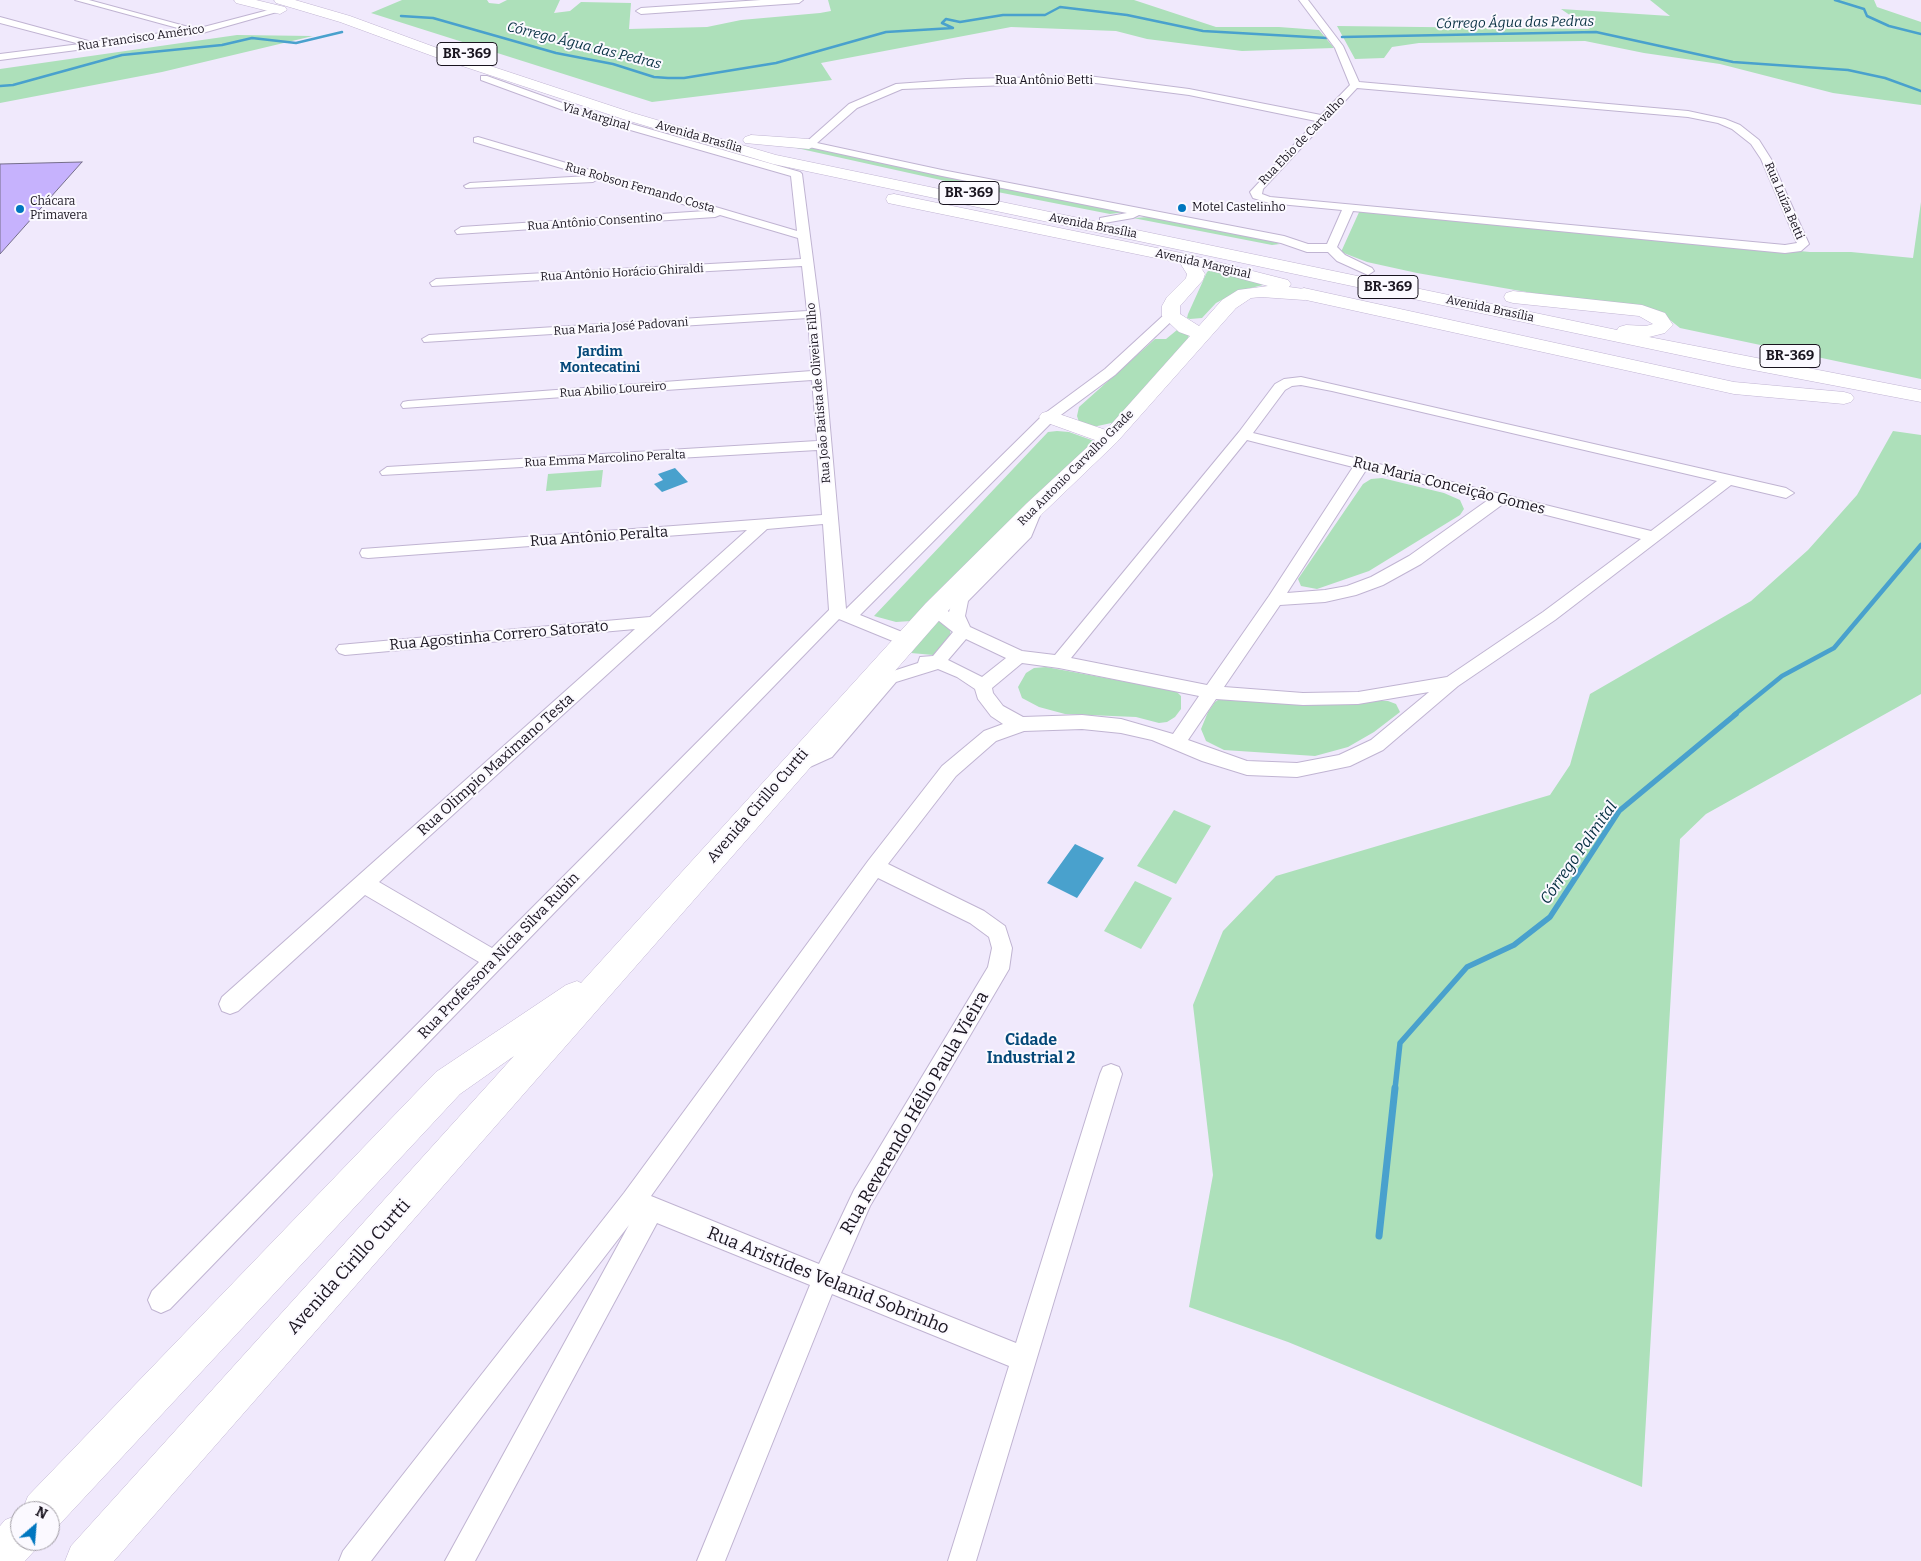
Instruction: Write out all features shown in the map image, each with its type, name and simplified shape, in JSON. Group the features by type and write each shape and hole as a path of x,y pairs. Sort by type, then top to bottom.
{"main road":[{"name":"Avenida Brasília","path":"241,0 280,5 345,19 443,55 628,116 773,159 1235,254 1570,326 1921,396"},
{"name":"Avenida Brasília","path":"308,1 628,108 732,139 914,183 1465,290 1921,383"},
{"path":"527,82 557,97 556,105"},
{"path":"575,112 597,109 628,116"},
{"path":"732,139 809,144"},
{"name":"Avenida Marginal","path":"827,171 869,186 894,199 1186,259 1268,280 1304,294"},
{"path":"1186,259 1196,274 1194,280 1176,297 1171,306 1171,316 1186,328 1203,335"},
{"name":"Rua Antonio Carvalho Grade","path":"899,648 1035,508 1110,438 1229,304 1245,294 1276,290 1304,294"},
{"path":"1304,294 1734,388 1835,396 1921,415"},
{"path":"1570,326 1634,331 1658,329"},
{"path":"1049,417 1110,438"},
{"name":"Avenida Cirillo Curtti","path":"86,1561 899,648"},
{"name":"Avenida Cirillo Curtti","path":"52,1501 448,1083 612,972"},
{"path":"0,1557 10,1546"}],"street":[{"path":"79,0 199,31"},
{"path":"641,11 667,5 799,0"},
{"path":"1303,0 1340,48 1355,85"},
{"name":"Rua Francisco Américo","path":"0,57 99,46 199,31 280,5"},
{"path":"0,20 99,46"},
{"name":"Via Marginal","path":"484,78 575,112 796,174"},
{"name":"Rua Antônio Betti","path":"809,144 853,106 900,86 966,82 1088,79 1189,92 1323,119"},
{"name":"Rua Ebio de Carvalho","path":"1349,208 1269,200 1256,194 1258,188 1355,85"},
{"name":"Rua Luíza Betti","path":"1349,208 1785,249 1797,248 1803,243 1766,159 1755,142 1736,127 1721,121 1688,114 1355,85"},
{"name":"Rua Robson Fernando Costa","path":"478,140 802,236"},
{"path":"809,144 1284,240 1307,248 1331,248 1341,258 1368,271"},
{"name":"Rua João Batista de Oliveira Filho","path":"796,174 802,236 814,314 830,519 842,614"},
{"path":"470,186 609,178"},
{"path":"1331,248 1349,208"},
{"path":"1104,220 1144,213"},
{"name":"Rua Antônio Consentino","path":"461,231 728,214"},
{"path":"1284,240 1298,257"},
{"name":"Rua Antônio Horácio Ghiraldi","path":"436,283 807,262"},
{"name":"Rua Maria José Padovani","path":"429,339 814,314"},
{"path":"1171,316 1110,372 1049,417 842,614 899,648 909,660 937,662 963,673 983,686 984,694 998,711 1010,720 1023,724 1102,724 1140,730 1240,766 1271,770 1297,770 1336,763 1377,745 1414,716 1452,682 1550,616 1728,480"},
{"name":"Rua Abilio Loureiro","path":"408,405 819,375"},
{"path":"1059,662 1244,435 1280,387 1289,382 1301,381 1786,493"},
{"name":"Rua Maria Conceição Gomes","path":"1244,435 1654,537"},
{"name":"Rua Emma Marcolino Peralta","path":"387,472 824,446"},
{"path":"1177,742 1275,600 1362,465"},
{"path":"1275,600 1326,596 1350,591 1377,581 1414,560 1500,499"},
{"path":"963,631 957,616 960,599 1023,537 1035,508"},
{"name":"Rua Antônio Peralta","path":"368,553 830,519"},
{"name":"Rua Olimpio Maximano Testa","path":"230,1004 762,525"},
{"path":"936,609 963,631 1019,657 1059,662 1210,692 1303,699 1358,698 1452,682"},
{"name":"Rua Professora Nicia Silva Rubin","path":"161,1300 494,960 842,614"},
{"name":"Rua Agostinha Correro Satorato","path":"345,649 654,622"},
{"path":"790,769 825,752 890,678 908,671 929,667 937,662 963,631"},
{"path":"983,686 1019,657"},
{"path":"1393,693 1407,704 1414,716"},
{"path":"353,1561 642,1206 875,867 949,771 990,736 1023,724"},
{"name":"Rua Reverendo Hélio Paula Vieira","path":"711,1561 826,1280 862,1198 998,968 1002,948 998,932 977,917 875,867"},
{"path":"364,884 494,960"},
{"path":"962,1561 1111,1074"},
{"path":"459,1561 642,1206"},
{"name":"Rua Aristídes Velanid Sobrinho","path":"642,1206 1023,1359"}],"green space":[{"path":"402,0 487,0 489,3 499,4 507,0 560,0 554,13 570,11 581,2 631,3 629,29 707,27 741,20 820,13 831,11 828,0 1134,0 1216,27 1279,27 1319,30 1334,48 1242,51 1147,39 1116,31 1011,27 821,63 832,80 652,102 371,13"},
{"path":"1650,0 1874,0 1877,7 1921,22 1921,105 1833,93 1720,64 1644,53 1585,41 1419,43 1392,47 1384,58 1355,59 1337,26 1590,29 1561,9 1670,16"},
{"path":"237,35 313,36 162,72 0,103 0,69"},
{"path":"804,146 1126,212 1110,214 977,188 792,147"},
{"path":"1921,202 1921,379 1680,328 1665,316 1417,273 1367,262 1341,252 1360,210 1810,252 1851,252 1913,258"},
{"path":"1148,217 1268,240 1280,244 1272,245 1133,218"},
{"path":"1212,268 1267,284 1239,291 1216,303 1202,318 1187,318 1207,272"},
{"path":"1177,330 1189,334 1188,340 1116,422 1093,427 1079,422 1077,416 1079,407 1155,339 1166,339"},
{"path":"1893,431 1921,435 1921,694 1706,814 1680,839 1642,1487 1288,1342 1189,1307 1213,1175 1193,1005 1223,931 1276,876 1550,795 1570,765 1590,694 1751,601 1808,550 1857,495"},
{"path":"1048,432 1069,432 1097,442 911,621 896,622 874,616"},
{"path":"603,470 601,487 546,491 548,474"},
{"path":"1382,478 1444,493 1460,500 1464,509 1460,515 1369,571 1317,589 1301,586 1298,579 1363,484 1371,479"},
{"path":"938,619 950,629 951,638 933,655 911,653"},
{"path":"1046,667 1176,691 1181,696 1181,709 1175,717 1167,722 1159,723 1136,717 1065,714 1039,707 1022,698 1018,687 1026,673 1034,668"},
{"path":"1221,698 1388,701 1396,704 1400,712 1374,732 1348,747 1315,756 1224,750 1206,741 1201,729 1208,712 1215,702"},
{"path":"1174,810 1211,826 1176,884 1137,866"},
{"path":"1135,881 1172,898 1141,949 1104,931"}],"water":[{"path":"675,468 688,482 662,492 654,484 663,480 658,474"},
{"path":"1075,844 1104,858 1077,898 1047,883"}],"building":[{"name":"Chácara Primavera","path":"82,162 0,254 0,164"}],"waterway":[{"path":"1835,0 1864,9 1867,16 1889,26 1921,34"},
{"name":"Córrego Água das Pedras","path":"401,16 433,18 556,53 613,64 654,77 668,78 684,78 776,63 886,32 953,28 942,23 946,19 960,22 1003,15 1045,15 1060,7 1127,15 1203,31 1327,38"},
{"name":"Córrego Água das Pedras","path":"0,86 13,85 122,55 222,45 252,38 296,43 342,32"},
{"name":"Córrego Água das Pedras","path":"1342,37 1596,32 1733,62 1848,70 1885,78 1921,91"},
{"name":"Córrego Palmital","path":"1734,715 1782,676 1834,648 1921,545"},
{"name":"Córrego Palmital","path":"1395,1089 1400,1043 1467,967 1514,945 1550,917 1619,811 1736,714"},
{"name":"Córrego Palmital","path":"1379,1236 1395,1088"}],"place":[{"name":"Motel Castelinho","path":"1182,208"},
{"name":"Chácara Primavera","path":"20,209"}],"district":[{"name":"Jardim Montecatini","path":"600,360"},
{"name":"Cidade Industrial 2","path":"1031,1050"}]}
